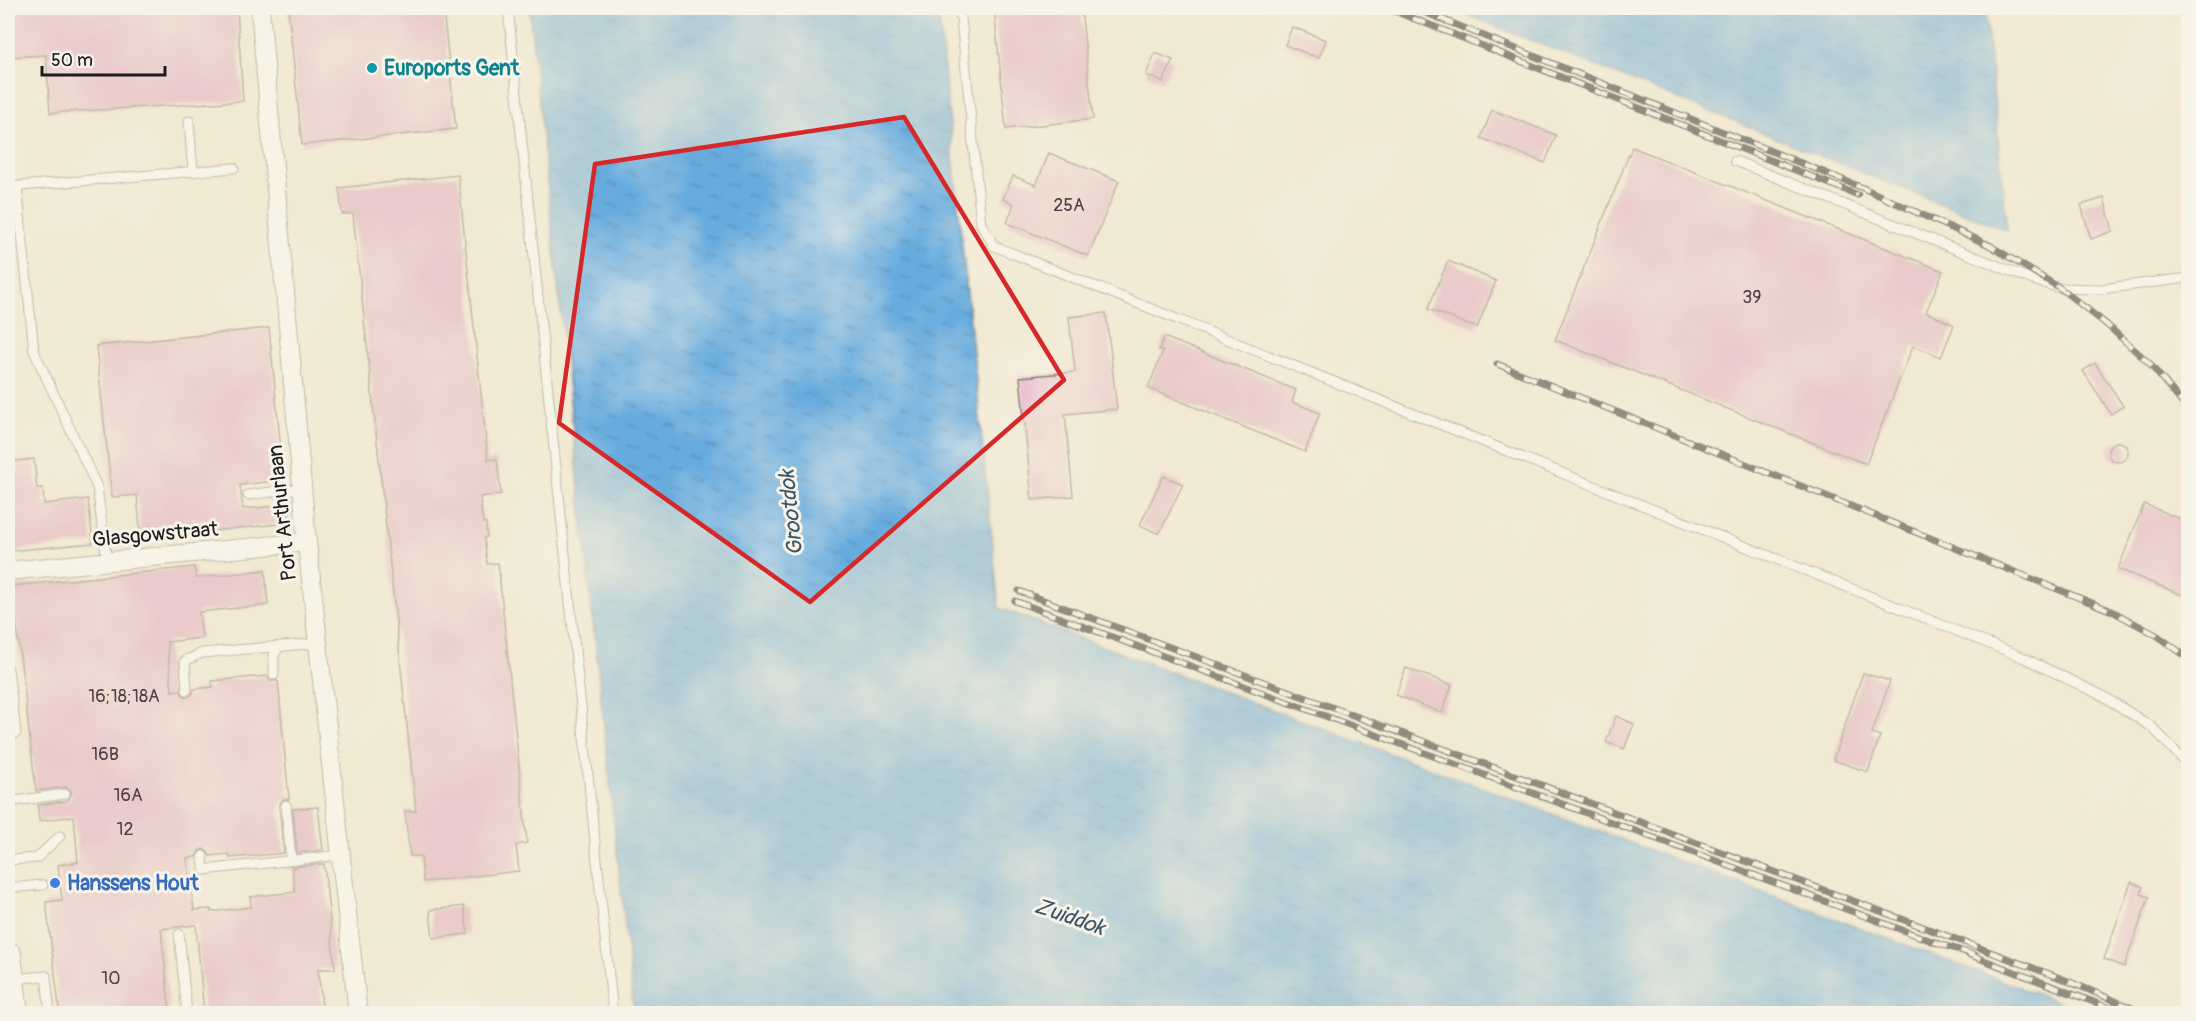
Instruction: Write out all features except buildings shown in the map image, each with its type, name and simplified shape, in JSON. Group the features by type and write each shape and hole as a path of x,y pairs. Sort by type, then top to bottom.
{"main road":[{"path":"9,977 15,1014"}],"street":[{"name":"Port Arthurlaan","path":"260,8 307,542 358,1014"},
{"name":"Glasgowstraat","path":"8,571 307,542"}],"lane":[{"path":"508,8 613,1014"},
{"path":"960,8 981,224 994,246 2022,657 2113,702 2152,727 2188,765"},
{"path":"189,121 193,172"},
{"path":"1735,160 2033,280 2060,288 2102,289 2188,278"},
{"path":"107,562 97,487 34,351 12,187 234,168"},
{"path":"248,495 302,488"},
{"path":"187,690 185,661 202,653 318,643"},
{"path":"274,675 274,655 279,646"},
{"path":"8,669 16,734 8,735"},
{"path":"8,801 65,794"},
{"path":"286,805 291,860"},
{"path":"8,860 37,858 60,836"},
{"path":"203,856 204,870 341,855"},
{"path":"8,888 43,885"},
{"path":"179,934 187,1014"},
{"path":"9,977 46,976 50,1014"}],"highlighted area":[{"path":"904,117 1064,380 810,602 559,423 595,164"}],"water":[{"path":"529,8 938,8 999,608 2088,1013 634,1013"},
{"path":"1450,8 1985,8 2007,230"}],"railway":[{"path":"1387,8 1858,195"},
{"path":"1414,8 1863,188 1989,245 2060,288 2106,324 2149,363 2188,410"},
{"path":"1497,364 2112,611 2158,636 2188,658"},
{"path":"1019,591 2063,979 2146,1014"},
{"path":"1015,601 1975,955"},
{"path":"1968,954 2125,1014"}],"place":[{"name":"Euroports Gent","path":"372,68"},
{"name":"Hanssens Hout","path":"55,883"}],"water label":[{"name":"Grootdok","path":"790,513"},
{"name":"Zuiddok","path":"1070,916"}]}
